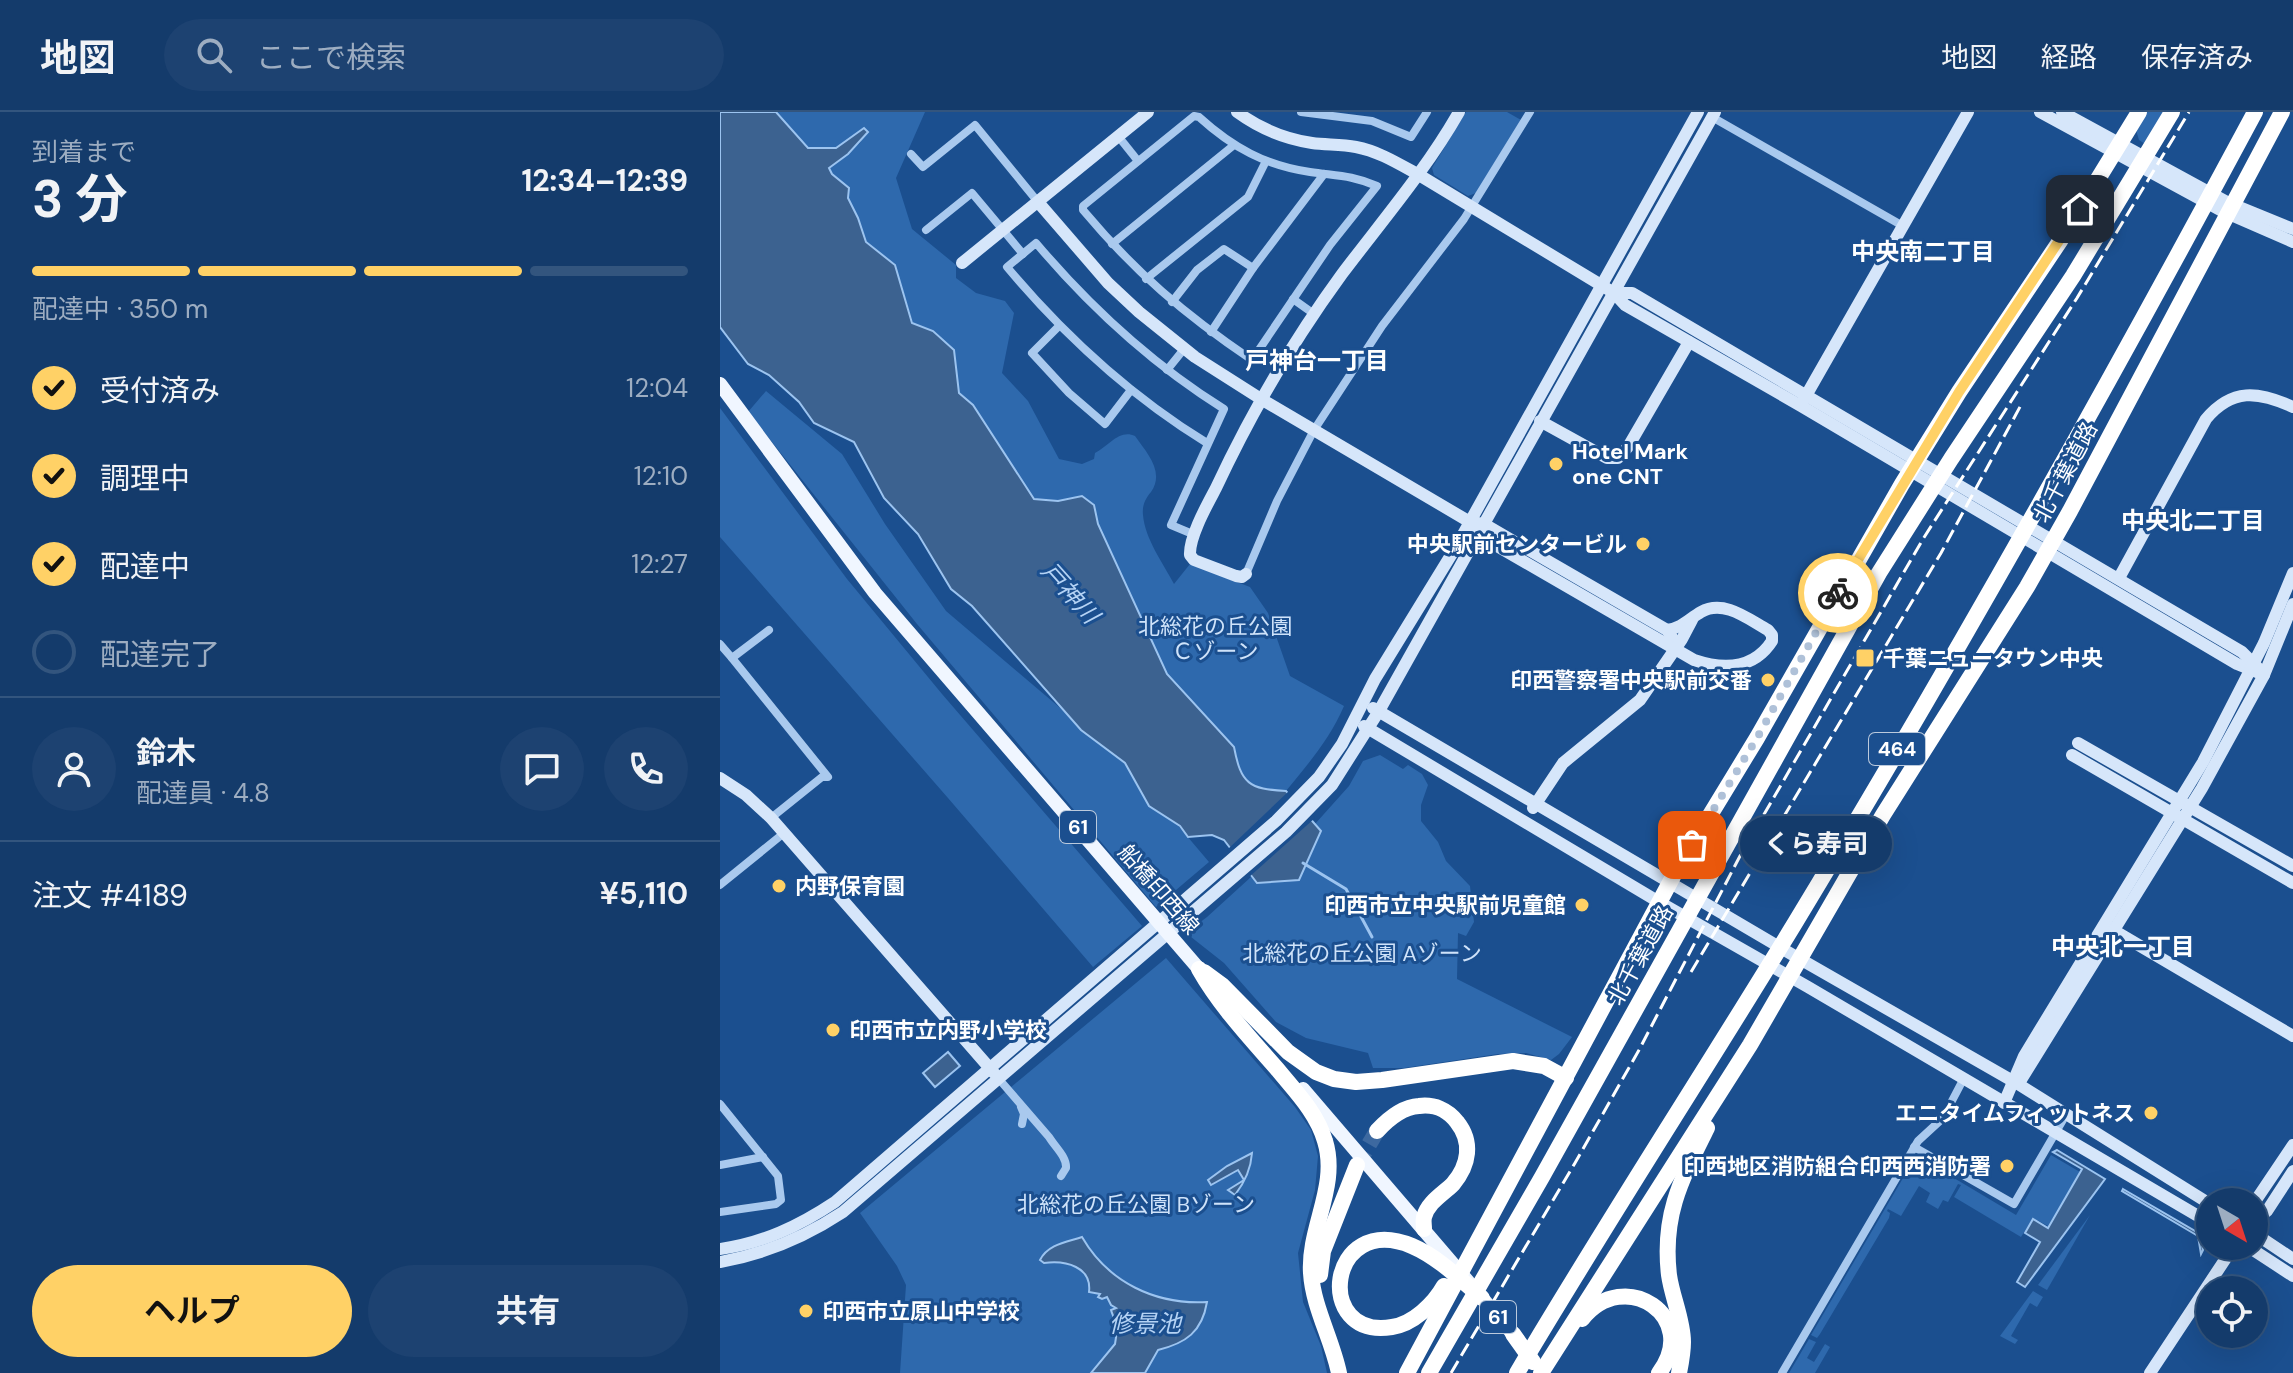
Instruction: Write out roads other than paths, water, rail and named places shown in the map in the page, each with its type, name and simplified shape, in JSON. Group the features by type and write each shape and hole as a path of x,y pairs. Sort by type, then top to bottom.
{"highway":[{"name":"北千葉道路","path":"1407,1373 1566,1078 1902,484 1959,392 2124,151 2139,112"},
{"name":"北千葉道路","path":"1429,1373 1879,573 2073,276 2172,112"},
{"name":"北千葉道路","path":"1517,1373 1794,924 1994,586 2255,112"},
{"name":"北千葉道路","path":"1544,1373 1750,1045 1787,975 1883,815 2027,587 2070,511 2227,208 2282,112"},
{"path":"1199,969 1223,986 1295,1058 1334,1079 1356,1082 1382,1080 1513,1061 1544,1066 1566,1078"},
{"path":"1199,969 1213,994 1306,1104 1325,1140 1329,1180 1313,1239 1311,1274 1315,1297 1328,1332"},
{"path":"1679,1373 1683,1341 1670,1277 1667,1243 1669,1219 1691,1160 1750,1045"},
{"path":"1377,1131 1400,1112 1423,1105 1453,1117 1466,1138 1469,1149 1467,1160 1452,1184 1430,1205 1424,1217 1424,1229"},
{"path":"1482,1298 1441,1259 1396,1241 1379,1240 1364,1245 1345,1262 1338,1290 1344,1308 1356,1320 1380,1329 1398,1327 1424,1310 1440,1294 1519,1153 1531,1141"},
{"path":"1339,1373 1328,1332 1320,1271 1323,1251 1357,1165"},
{"path":"1513,1334 1544,1373 1587,1313 1603,1300 1621,1295 1635,1296 1650,1303 1668,1322 1671,1349 1666,1365 1659,1373"}],"main road":[{"name":"船橋印西線","path":"720,384 875,593 1424,1229 1441,1259"},
{"name":"61","path":"1482,1298 1513,1334"}],"street":[{"path":"962,263 1148,112"},
{"path":"1237,112 1285,137 1365,150 1389,159 1614,293 1625,305 1804,401"},
{"path":"1301,112 1372,121 1411,137 1427,112"},
{"path":"1372,121 1377,112"},
{"path":"1459,112 1419,175 1314,314 1261,399 1234,448 1195,535 1189,552 1194,560 1236,576 1246,574 1277,501 1314,430 1382,326 1472,206 1530,112"},
{"path":"720,1262 793,1241 843,1212 994,1073 1150,938 1285,813 1319,777 1342,744 1397,642 1470,522 1698,112"},
{"path":"1804,401 1968,112"},
{"path":"2040,112 2124,151"},
{"path":"2062,112 2124,151 2293,242"},
{"path":"1150,938 1304,814 1332,785 1369,729 1713,114 1903,226"},
{"path":"1194,116 1234,145 1266,161 1295,170 1352,176 1377,186 1330,245 1252,360 1211,332 1146,279 1083,210 1083,206 1138,161 1194,116"},
{"path":"911,154 923,167 975,125 1108,283 1184,349 1261,399 1470,522 1674,650 1708,665 1731,666 1758,658 1772,641 1768,630 1729,609 1711,607 1683,625 1667,630"},
{"path":"1118,136 1138,161"},
{"path":"1112,244 1234,145"},
{"path":"1146,279 1248,197 1266,161"},
{"path":"1211,332 1253,268 1324,174"},
{"path":"926,230 972,193 1023,254"},
{"path":"2227,208 2293,229"},
{"path":"1195,535 1171,525 1224,409 1167,370 1109,322 1036,243 1007,267 1059,326 1131,390 1207,443"},
{"path":"1172,302 1197,270 1224,249 1253,268"},
{"path":"1614,293 1632,293 1804,401 2058,551 2237,664 2256,669"},
{"path":"1293,299 1314,314"},
{"path":"1059,326 1032,353 1082,405 1105,424 1131,390"},
{"path":"1540,421 1607,458 1618,458 1628,447 1689,342"},
{"path":"1167,370 1184,349"},
{"path":"2119,578 2206,419 2215,408 2226,400 2249,395 2293,407"},
{"path":"1481,529 1667,630 1673,639 1674,650"},
{"path":"2058,551 2119,578 2242,652 2256,669"},
{"path":"2256,669 2293,573"},
{"path":"2016,1082 2024,1056 2185,804 2293,604"},
{"path":"1525,821 1550,780 1570,757 1640,700 1693,618"},
{"path":"732,658 769,630"},
{"path":"720,644 828,777 822,777 771,818"},
{"path":"1363,702 1797,958 2016,1082 2196,1195"},
{"path":"1354,721 2196,1215"},
{"path":"2293,866 2185,804 2075,749 2177,816 2293,883"},
{"path":"720,778 753,800 771,818 1020,1103 1064,1158 1066,1168 1061,1176"},
{"path":"2004,1103 2113,930 2177,816"},
{"path":"720,885 784,833"},
{"path":"2113,930 2293,1036"},
{"path":"720,1249 792,1228 835,1202 994,1073"},
{"path":"1782,1373 1914,1147 1943,1118 1964,1078"},
{"path":"1020,1103 1024,1114 1022,1124"},
{"path":"720,1104 725,1116 778,1176 781,1200 776,1204 720,1212"},
{"path":"1914,1147 2014,1204 2067,1113"},
{"path":"2264,1188 2293,1145"},
{"path":"720,1165 763,1157"},
{"path":"2268,1209 2293,1171"},
{"path":"2268,1242 2293,1259"},
{"path":"2150,1373 2225,1260"},
{"path":"2268,1260 2293,1276"}],"water":[{"path":"720,112 776,112 808,148 836,148 864,128 868,132 848,154 829,168 849,188 848,198 866,242 895,265 912,323 933,331 954,350 959,393 973,405 1034,499 1058,501 1082,496 1094,505 1098,524 1167,674 1234,747 1244,777 1255,786 1286,791 1321,831 1299,880 1257,883 1224,840 1212,835 1188,837 1180,826 1149,806 1125,763 1081,730 972,606 951,589 918,534 884,498 854,442 814,423 799,402 769,375 748,364 720,327"},
{"path":"948,1052 960,1066 935,1087 923,1073"},
{"path":"2057,1150 2105,1179 2025,1287 2017,1282 2040,1242 2025,1233 2033,1219 2048,1228 2082,1169 2053,1152"},
{"path":"1252,1153 1247,1175 1242,1185 1235,1195 1228,1190 1244,1180 1238,1170 1211,1185 1208,1180"},
{"path":"2122,1191 2196,1232 2196,1235"},
{"name":"修景池","path":"1082,1237 1105,1267 1135,1288 1169,1299 1207,1302 1197,1329 1177,1344 1158,1350 1145,1373 1091,1373 1115,1344 1117,1331 1111,1310 1116,1308 1107,1297 1102,1299 1098,1297 1100,1294 1089,1292 1086,1276 1076,1267 1040,1260 1053,1247"}],"waterway":[{"name":"戸神川","path":"1303,863 1346,889 1372,937"}],"tunnel":[{"path":"1357,1165 1377,1131"}],"railway":[{"path":"1451,1373 1639,1050 1740,856 1923,539 2077,298 2189,112"},
{"path":"1691,972 1941,553 2021,405"}],"place":[{"name":"Hotel Mark one CNT","path":"1556,464"},
{"name":"中央駅前センタービル","path":"1643,544"},
{"name":"千葉ニュータウン中央","path":"1865,658"},
{"name":"印西警察署中央駅前交番","path":"1768,680"},
{"name":"くら寿司","path":"1692,845"},
{"name":"内野保育園","path":"779,886"},
{"name":"印西市立中央駅前児童館","path":"1582,905"},
{"name":"印西市立内野小学校","path":"833,1030"},
{"name":"エニタイムフィットネス","path":"2151,1113"},
{"name":"印西地区消防組合印西西消防署","path":"2007,1166"},
{"name":"印西市立原山中学校","path":"806,1311"}],"district":[{"name":"中央南二丁目","path":"1923,252"},
{"name":"戸神台一丁目","path":"1317,361"},
{"name":"中央北二丁目","path":"2193,521"},
{"name":"中央北一丁目","path":"2123,947"}],"park label":[{"name":"北総花の丘公園 Ｃゾーン","path":"1215,638"},
{"name":"北総花の丘公園 Aゾーン","path":"1362,953"},
{"name":"北総花の丘公園 Bゾーン","path":"1136,1204"}]}
